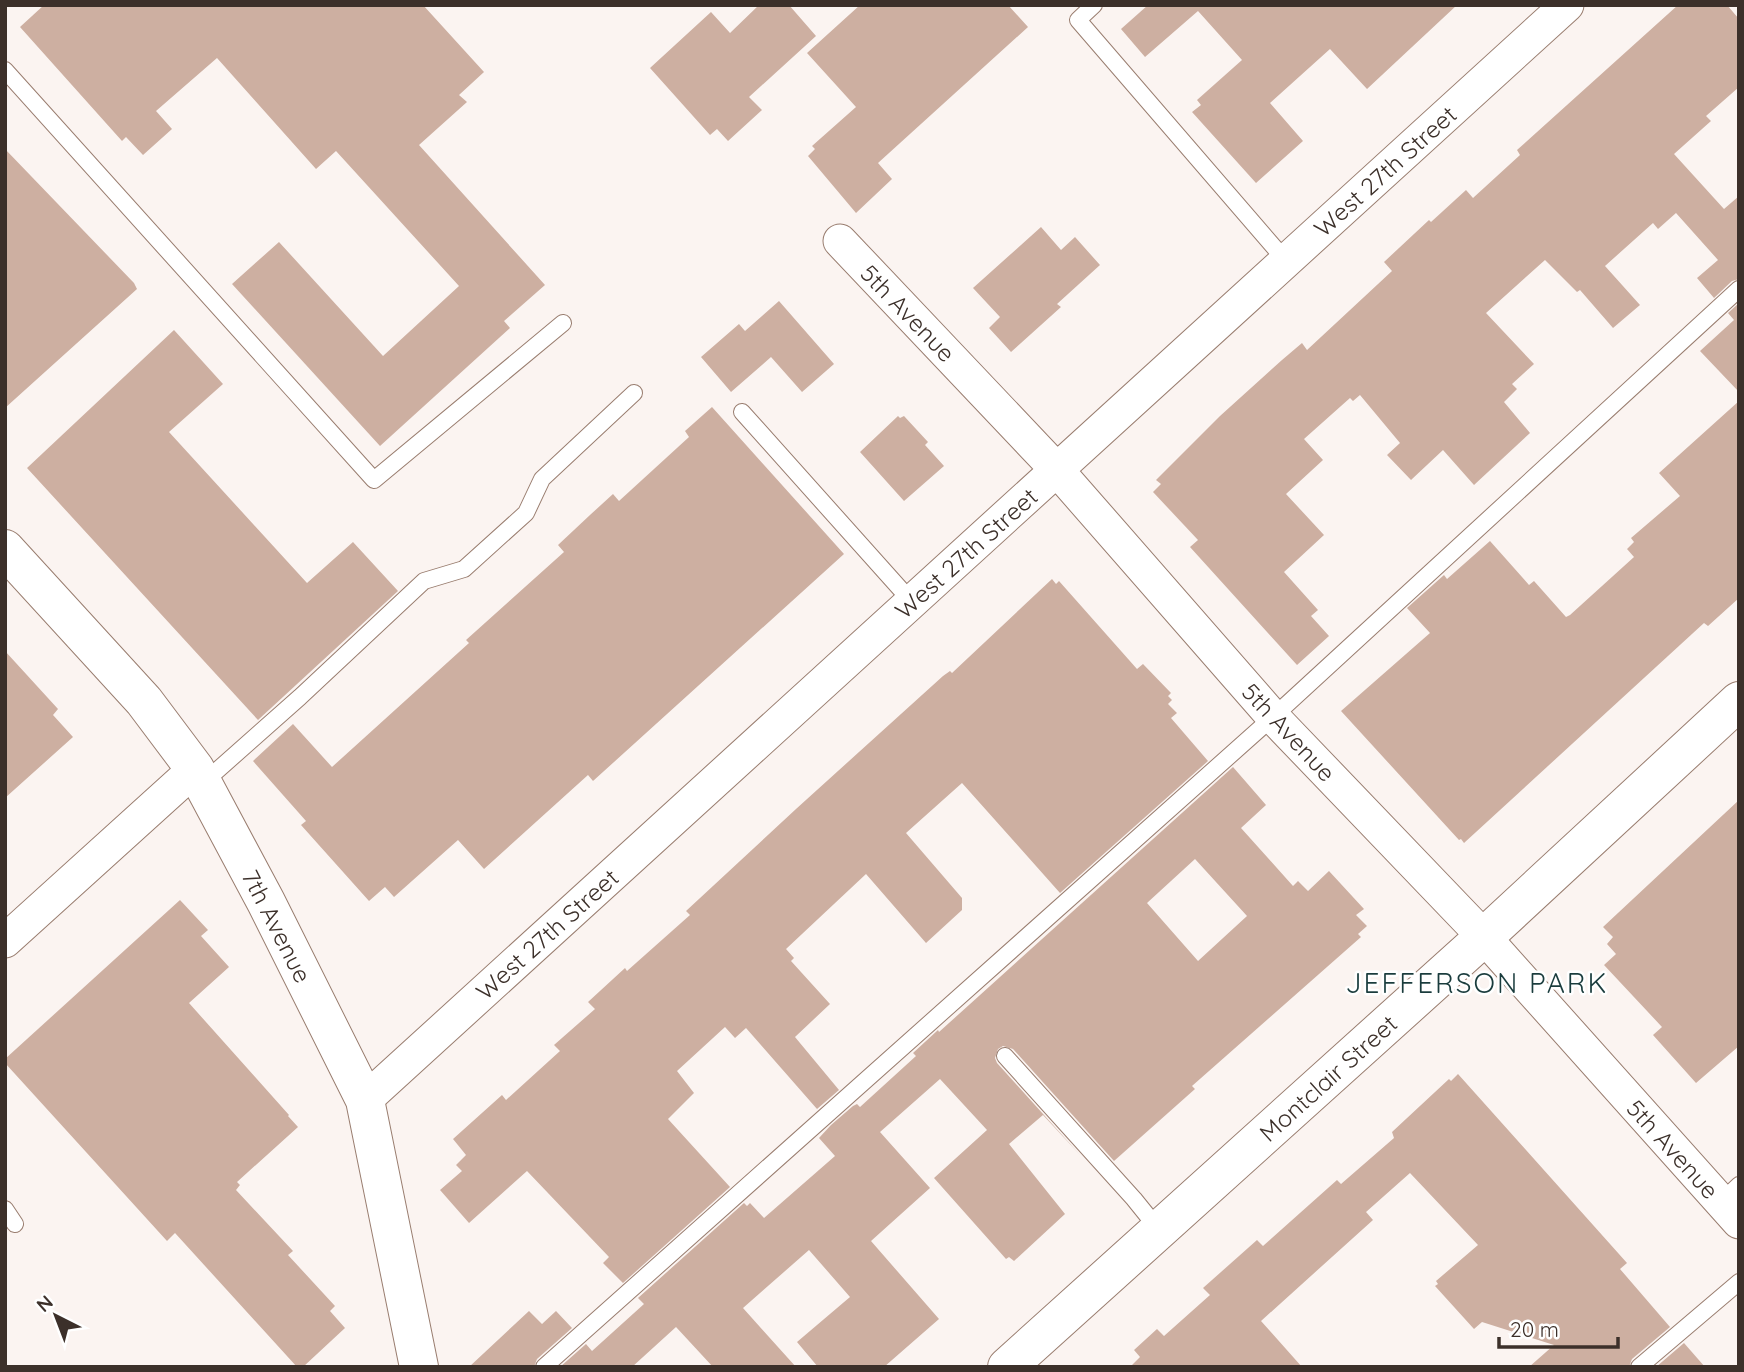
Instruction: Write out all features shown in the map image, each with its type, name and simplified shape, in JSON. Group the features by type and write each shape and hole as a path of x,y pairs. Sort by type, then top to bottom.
{"street":[{"name":"West 27th Street","path":"365,1100 1567,5"},
{"name":"5th Avenue","path":"840,242 1057,470 1273,717 1733,1203"},
{"name":"7th Avenue","path":"5,549 144,701 199,776 266,902 365,1100 419,1367"},
{"name":"Montclair Street","path":"1007,1367 1484,937 1739,701"},
{"path":"5,941 199,776"}],"lane":[{"path":"1094,5 1078,20 1286,261"},
{"path":"5,70 374,480 563,323"},
{"path":"544,1367 1273,717 1739,289"},
{"path":"199,776 300,697 424,581 464,569 526,513 542,479 634,393"},
{"path":"742,412 912,602"},
{"path":"1005,1056 1159,1230"},
{"path":"5,1209 15,1224"},
{"path":"1639,1367 1739,1282"}],"building":[{"path":"44,5 423,5 484,72 459,95 467,102 419,145 545,285 504,321 510,328 380,446 232,284 279,242 383,356 459,286 336,151 316,169 217,58 156,111 172,129 143,155 126,137 122,141 20,27"},
{"path":"759,5 789,5 816,36 749,97 762,110 728,141 717,129 710,135 650,68 711,12 730,33"},
{"path":"860,5 1008,5 1028,27 878,163 892,179 856,213 808,156 815,149 812,146 856,107 807,53"},
{"path":"1148,5 1457,5 1367,89 1330,49 1270,103 1303,141 1256,183 1192,112 1201,105 1197,100 1242,60 1198,11 1145,57 1121,29"},
{"path":"1678,5 1727,5 1739,19 1739,87 1706,116 1711,121 1674,154 1724,209 1739,196 1739,279 1732,281 1714,298 1697,278 1718,260 1676,213 1658,229 1653,223 1605,266 1640,305 1613,328 1580,290 1577,292 1545,260 1486,313 1534,364 1512,384 1517,389 1504,402 1530,433 1474,485 1443,450 1411,480 1387,455 1400,443 1360,395 1353,401 1350,398 1304,439 1323,460 1286,494 1324,535 1284,572 1318,610 1311,616 1329,636 1297,665 1190,547 1198,540 1153,492 1161,484 1156,480 1220,416 1282,360 1302,343 1307,350 1392,271 1384,262 1429,220 1431,222 1466,190 1473,198 1520,155 1517,150"},
{"path":"5,149 137,289 5,408"},
{"path":"1041,227 1061,250 1075,237 1100,265 1057,304 1061,307 1011,352 989,328 1000,317 973,288"},
{"path":"779,301 834,364 802,392 771,357 731,392 701,357 739,324 745,331"},
{"path":"1739,303 1739,392 1700,351 1734,320 1728,313"},
{"path":"174,330 223,384 169,432 307,583 353,542 398,591 258,720 27,468"},
{"path":"1739,401 1739,598 1708,626 1704,623 1464,843 1459,840 1341,711 1430,633 1407,608 1444,575 1447,579 1490,541 1529,585 1534,581 1566,617 1570,615 1634,557 1627,549 1634,542 1631,538 1680,496 1659,473"},
{"path":"712,407 844,554 593,781 588,775 484,869 458,840 394,897 385,887 369,901 301,825 306,821 253,761 293,724 332,767 469,643 466,640 564,552 558,545 590,515 613,494 619,501 689,437 685,431"},
{"path":"898,416 904,416 928,442 925,445 944,466 904,501 860,452"},
{"path":"1052,579 1056,584 1059,581 1137,669 1143,664 1171,693 1168,696 1172,700 1168,704 1177,713 1171,718 1208,761 1060,893 962,783 906,833 962,898 962,910 926,943 866,874 786,949 794,958 791,961 830,1004 795,1037 839,1090 817,1109 746,1028 735,1038 725,1027 677,1071 694,1093 668,1119 730,1187 623,1283 603,1263 609,1257 527,1171 469,1223 440,1190 462,1171 456,1165 466,1155 453,1139 502,1095 506,1100 560,1051 554,1045 595,1009 588,1002 690,915 686,911 943,676 950,671 952,673"},
{"path":"5,651 58,709 53,715 73,737 5,798"},
{"path":"1233,767 1266,805 1241,828 1293,886 1298,881 1308,891 1329,871 1364,909 1356,915 1367,926 1358,934 1361,937 1192,1086 1195,1089 1114,1161 1013,1049 1003,1046 998,1049 995,1058 997,1063 1081,1156 1043,1115 1009,1144 1065,1214 1014,1261 1009,1257 1006,1259 934,1178 987,1130 940,1079 880,1132 930,1188 871,1241 939,1319 884,1367 818,1367 797,1342 850,1297 809,1250 743,1308 796,1367 713,1367 676,1327 632,1367 560,1367 586,1344 592,1351 644,1304 638,1298 744,1203 747,1206 750,1203 764,1218 835,1156 819,1138 853,1106 857,1104 860,1107 916,1056 913,1053 938,1030 939,1032","holes":["1195,859 1247,916 1198,961 1147,903"]},
{"path":"1739,800 1739,1046 1696,1083 1653,1035 1662,1027 1604,965 1616,954 1607,944 1613,937 1603,927"},
{"path":"180,900 208,930 201,936 229,967 189,1003 298,1127 237,1182 240,1185 236,1190 293,1251 288,1255 335,1306 330,1311 345,1328 303,1367 297,1367 175,1233 167,1241 5,1063 5,1059"},
{"path":"1458,1074 1627,1263 1620,1269 1670,1327 1632,1359 1629,1367 1529,1367 1554,1345 1482,1322 1474,1329 1435,1286 1438,1284 1436,1281 1478,1245 1410,1173 1366,1212 1373,1220 1261,1321 1302,1367 1130,1367 1140,1357 1134,1350 1157,1329 1164,1336 1210,1295 1203,1288 1257,1240 1263,1246 1337,1180 1341,1184 1394,1138 1392,1132 1449,1079 1451,1081"},
{"path":"529,1311 542,1324 556,1311 572,1328 537,1359 534,1367 469,1367"},
{"path":"1684,1343 1705,1367 1656,1367"}],"district":[{"name":"JEFFERSON PARK","path":"1477,982"}]}
